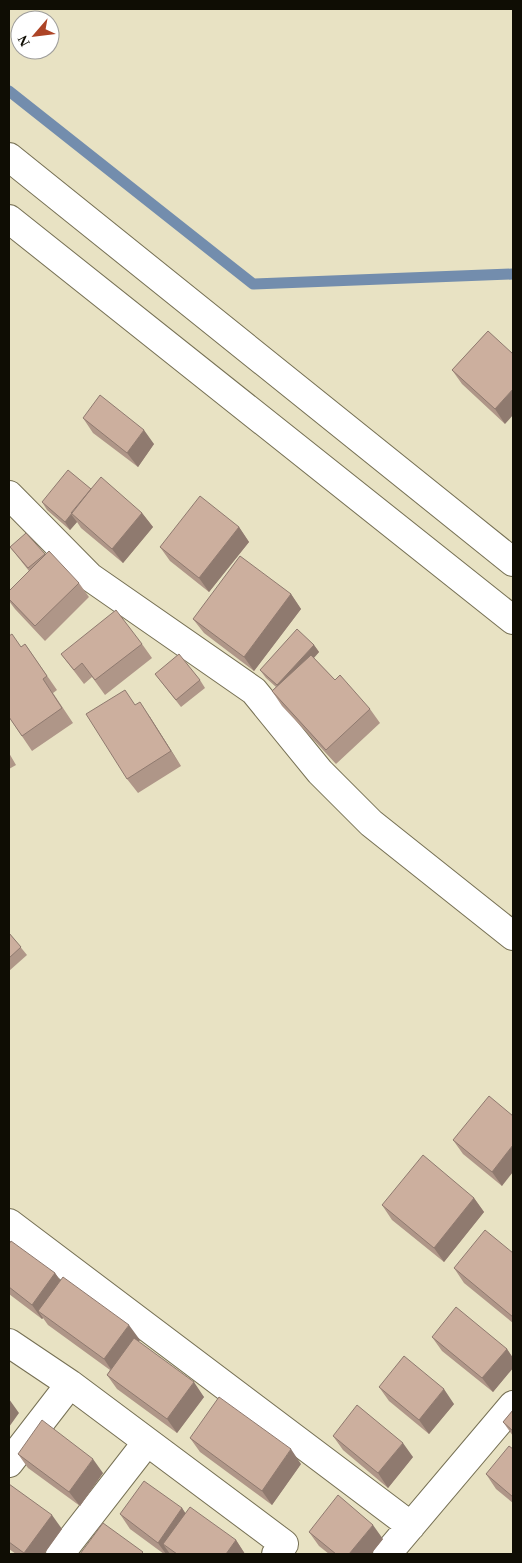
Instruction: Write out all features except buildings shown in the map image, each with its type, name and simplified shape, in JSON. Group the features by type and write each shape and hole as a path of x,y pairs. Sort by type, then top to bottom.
{"street":[{"path":"9,157 513,562"},
{"path":"9,219 513,620"},
{"path":"9,495 90,577 254,691 320,772 371,823 513,936"},
{"path":"9,1223 411,1526"},
{"path":"9,1343 70,1384 284,1544 276,1554"},
{"path":"9,1463 70,1384"},
{"path":"387,1554 513,1405"},
{"path":"60,1554 147,1442"}],"waterway":[{"path":"9,91 253,284 513,274"}]}
